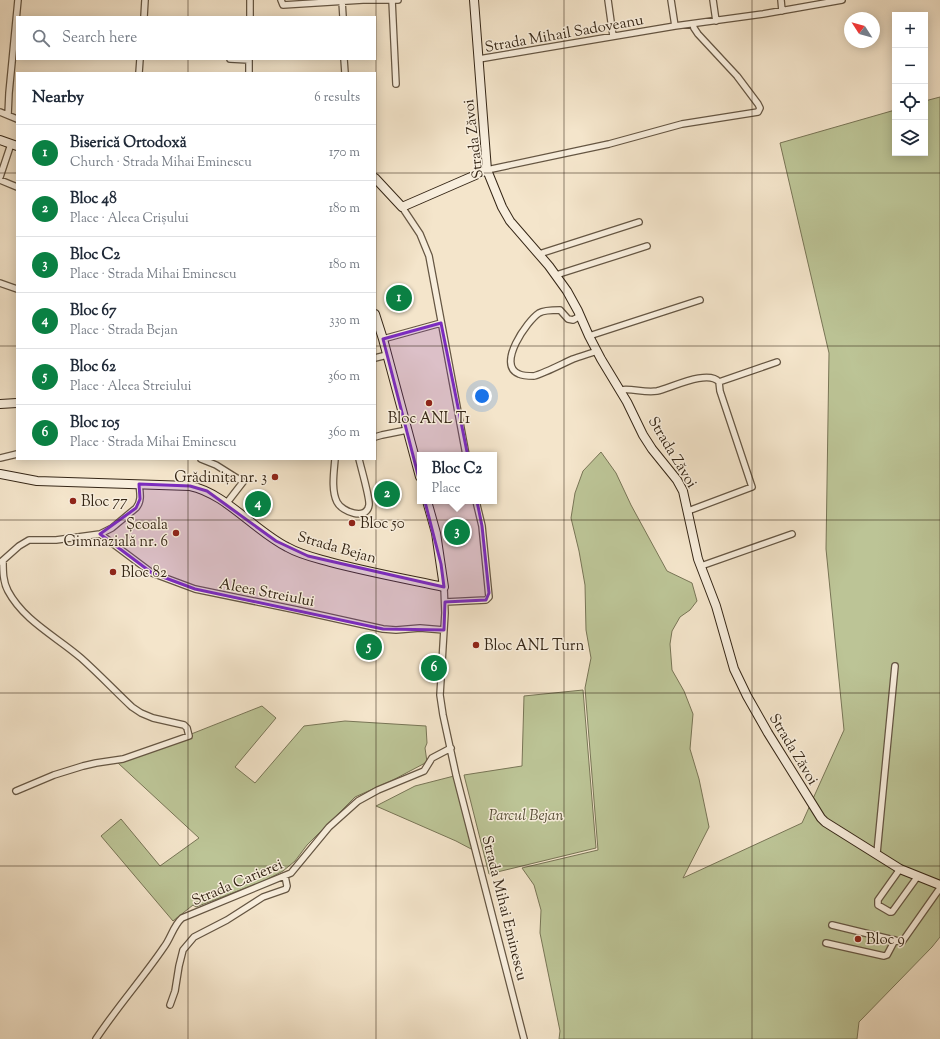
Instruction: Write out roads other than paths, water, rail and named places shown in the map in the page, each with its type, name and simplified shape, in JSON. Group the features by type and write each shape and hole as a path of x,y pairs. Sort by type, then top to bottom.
{"street":[{"path":"17,16 18,0"},
{"path":"144,16 145,0"},
{"path":"250,0 250,16"},
{"path":"281,0 283,5 296,3 398,0"},
{"path":"394,0 396,84"},
{"name":"Strada Zăvoi","path":"474,0 487,170 502,207 510,221 539,254 567,291 597,351 652,449 677,480 683,491 694,545 716,606 734,669 747,696 768,733 821,818 838,831 900,869 940,886"},
{"path":"608,0 613,36"},
{"path":"671,0 675,26"},
{"path":"712,0 716,21"},
{"path":"781,0 782,11"},
{"name":"Strada Mihail Sadoveanu","path":"479,59 675,26 782,11 810,3 842,0"},
{"path":"342,1 343,16"},
{"path":"8,115 16,24"},
{"path":"402,207 487,170 602,146 682,124 758,112 760,108 758,104 728,65 698,34 693,24"},
{"path":"139,72 140,60"},
{"path":"249,60 249,72"},
{"path":"344,60 345,72"},
{"path":"0,112 16,119"},
{"path":"0,140 14,145 0,177"},
{"path":"376,179 402,207 420,234 429,256 440,323 465,452"},
{"path":"0,180 16,187"},
{"path":"539,254 639,222"},
{"path":"556,275 647,246"},
{"path":"0,283 16,289"},
{"path":"589,336 700,300"},
{"path":"580,316 571,320 560,310 544,311 539,313 527,325 516,343 510,359 512,368 519,374 534,376 597,351"},
{"path":"376,317 417,466"},
{"path":"383,339 440,323"},
{"path":"376,358 387,355"},
{"path":"719,382 777,362"},
{"path":"620,390 624,389 646,392 658,391 698,378 715,379 719,382"},
{"path":"688,511 752,487 724,406 719,382"},
{"path":"0,404 16,404"},
{"path":"376,437 407,430"},
{"path":"0,458 16,454"},
{"path":"204,460 216,465 243,482 226,504"},
{"path":"335,460 334,484 338,503 341,508 347,511 363,514 366,512 369,504 360,460"},
{"name":"Strada Bejan","path":"0,474 37,481 190,486 200,488 226,504 276,541 296,552 344,566 444,587"},
{"path":"16,791 54,775 96,762 123,759 189,736 187,728 184,726 153,718 132,707 81,658 32,621 7,590 1,562 19,546 29,540 56,540 100,534 112,528 139,504 139,484"},
{"name":"Strada Mihai Eminescu","path":"428,504 436,533 444,587 444,630 440,695 443,715 450,748 524,1039"},
{"path":"445,602 486,600 489,597 482,526 477,504"},
{"name":"Aleea Streiului","path":"100,534 152,573 195,590 284,607 383,629 396,630 420,628 444,630"},
{"path":"702,566 792,534"},
{"path":"877,854 895,666"},
{"name":"Strada Carierei","path":"96,1039 165,946 178,922 182,918 291,873 329,827 358,801 378,790 424,771 432,758 450,748"},
{"path":"900,869 878,900 878,904 890,912 892,912 918,876"},
{"path":"170,1005 175,991 183,950 194,937 227,920 263,898 286,888 285,876"},
{"path":"832,925 902,942 940,886"},
{"path":"826,942 884,956 887,955 895,940"}],"place":[{"name":"Biserică Ortodoxă","path":"399,298"},
{"name":"Bloc ANL T1","path":"429,403"},
{"name":"Grădinița nr. 3","path":"275,477"},
{"name":"Bloc 48","path":"387,494"},
{"name":"Bloc 77","path":"73,501"},
{"name":"Bloc 67","path":"258,504"},
{"name":"Bloc 50","path":"352,523"},
{"name":"Bloc C2","path":"457,532"},
{"name":"Școala Gimnazială nr. 6","path":"176,533"},
{"name":"Bloc 82","path":"113,572"},
{"name":"Bloc ANL Turn","path":"476,645"},
{"name":"Bloc 62","path":"369,647"},
{"name":"Bloc 105","path":"434,668"},
{"name":"Bloc 9","path":"858,939"}],"park label":[{"name":"Parcul Bejan","path":"526,815"}]}
